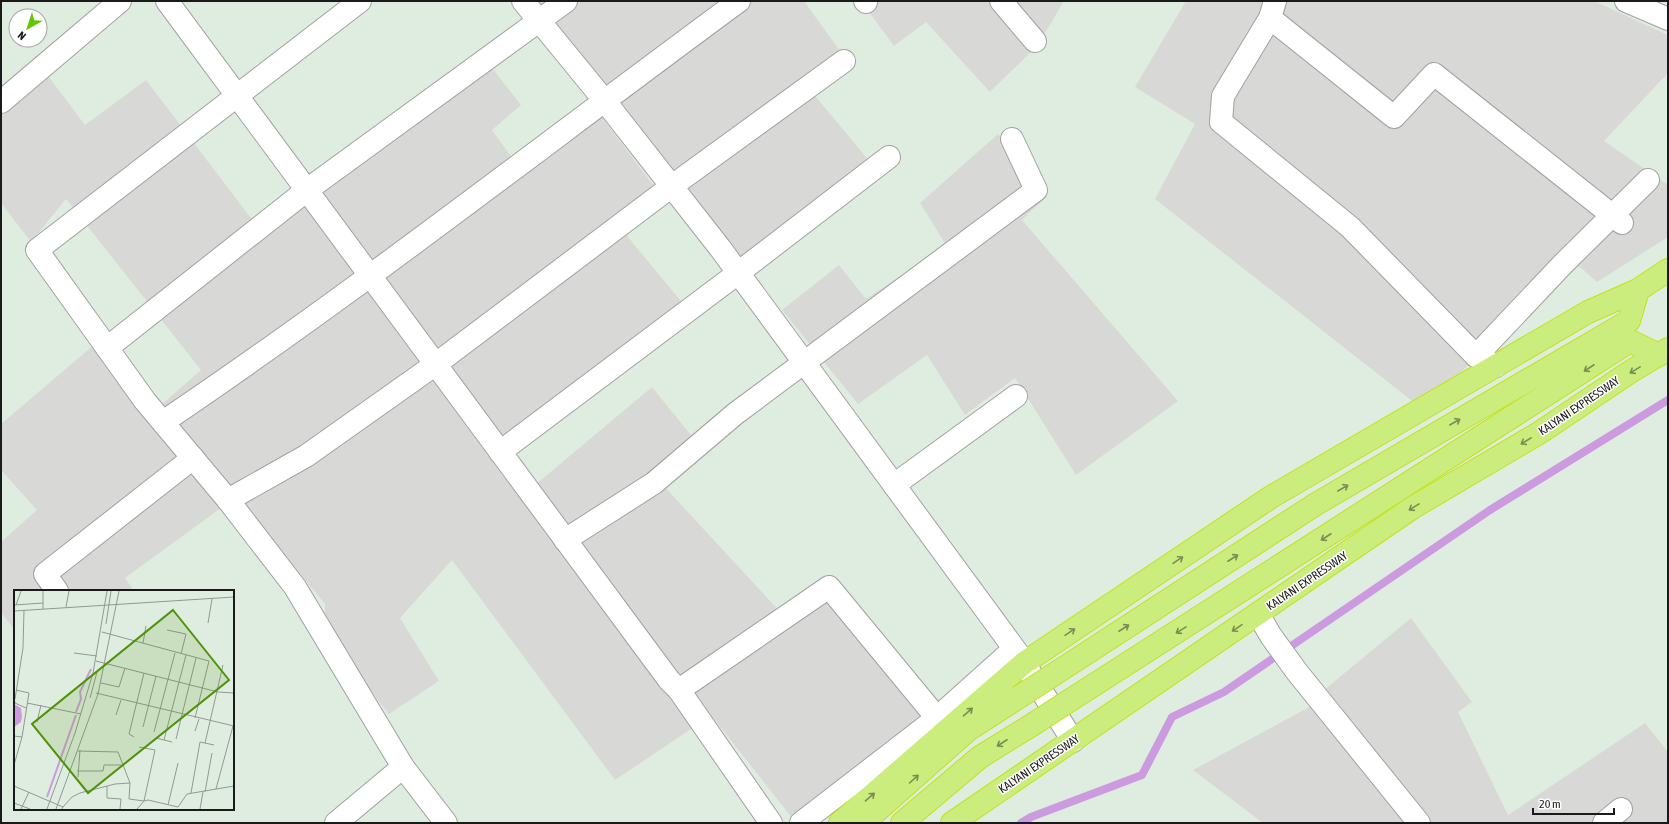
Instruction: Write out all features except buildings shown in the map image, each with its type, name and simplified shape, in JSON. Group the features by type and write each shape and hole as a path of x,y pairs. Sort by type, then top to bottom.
{"highway":[{"path":"840,823 1019,656 1271,497 1588,312 1638,290 1668,270"},
{"path":"863,823 968,730 1316,504 1629,321 1638,290"},
{"path":"902,823 980,757 1630,341 1663,352"},
{"name":"KALYANI EXPRESSWAY","path":"952,823 1412,508 1539,433 1663,352"}],"street":[{"path":"1,102 120,1"},
{"path":"167,1 669,680 679,690 771,823"},
{"path":"360,1 37,250 107,348 163,422 228,500 294,586 403,767 446,823"},
{"path":"523,1 672,186 738,273 1019,656 1073,741"},
{"path":"107,348 307,190 566,1"},
{"path":"163,422 265,353 739,1"},
{"path":"1001,1 1035,41"},
{"path":"1626,1 1668,19"},
{"path":"1496,366 1476,356 1350,227 1221,122 1223,96 1273,9 1394,117 1434,74 1617,219"},
{"path":"228,500 306,456 436,364 672,186 844,61"},
{"path":"565,540 654,483 735,414 1036,190 1012,139"},
{"path":"500,452 889,157"},
{"path":"1476,356 1617,219 1648,180"},
{"path":"894,485 1016,396"},
{"path":"56,590 45,574 192,458"},
{"path":"679,690 829,587 937,718"},
{"path":"1258,614 1271,636 1297,672 1419,823"},
{"path":"801,823 1019,656"},
{"path":"336,823 403,767"},
{"path":"1604,823 1622,809"}],"shaded area":[{"path":"534,1 804,1 851,66 811,91 871,163 748,268"},
{"path":"861,1 1064,1 1038,45 990,92 926,22 894,46"},
{"path":"1186,1 1594,1 1668,35 1668,73 1604,141 1668,185 1668,237 1597,282 1579,266 1421,408 1155,199 1195,124 1135,87"},
{"path":"482,55 521,105 492,130 520,169 598,112 654,186 618,225 690,312 513,449 308,174"},
{"path":"49,77 85,125 146,80 266,238 306,204 700,723 615,780 452,560 400,618 439,681 389,714 325,634 325,604 161,405 201,370 66,199 31,242 1,203 1,115"},
{"path":"998,134 1047,196 1022,220 1178,401 1076,475 1015,378 965,415 927,355 858,404 782,310 839,265 866,299 946,245 920,203"},
{"path":"95,344 221,508 125,578 133,590 14,590 14,630 1,612 1,542 37,510 1,470 1,424"},
{"path":"652,387 703,450 661,483 785,617 835,586 930,708 793,819 695,695 535,485"},
{"path":"1411,618 1472,702 1458,712 1508,815 1645,723 1668,752 1668,823 1430,823 1324,690"},
{"path":"1311,706 1411,823 1263,823 1193,770"}],"waterway":[{"path":"1021,823 1031,817 1142,775 1172,717 1224,692 1490,510 1668,400"}]}
